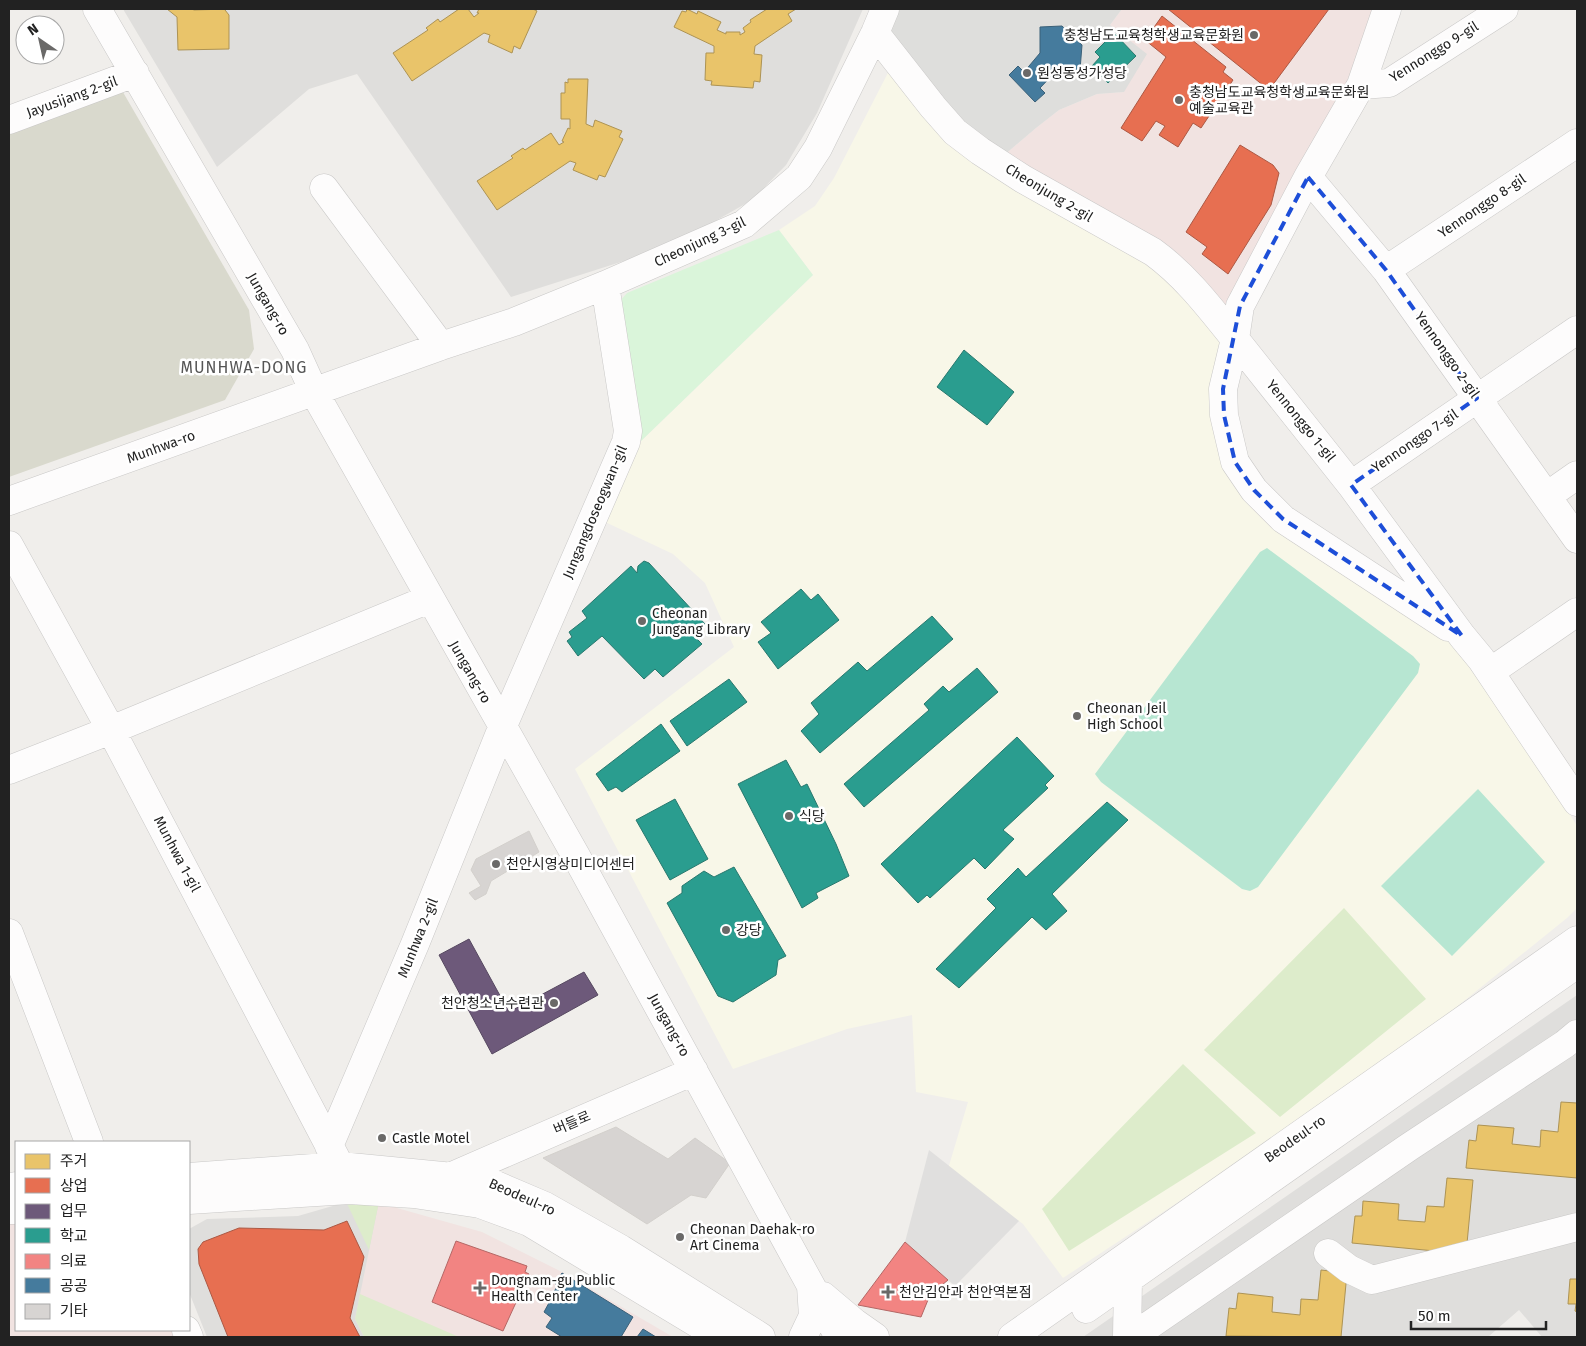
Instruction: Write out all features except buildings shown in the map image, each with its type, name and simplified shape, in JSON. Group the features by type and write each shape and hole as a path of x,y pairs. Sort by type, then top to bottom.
{"street":[{"name":"Jungang-ro","path":"97,9 295,350 314,392 429,599 576,856 839,1337"},
{"path":"1387,9 1361,85 1308,177 1240,306 1235,339 1223,389 1224,415 1235,462 1254,490 1283,519 1462,636"},
{"name":"Yennonggo 9-gil","path":"1361,85 1389,83 1504,9"},
{"name":"Cheonjung 3-gil","path":"314,392 514,322 522,317 605,285 744,224 799,177 818,148 880,21"},
{"name":"Cheonjung 2-gil","path":"880,21 933,107 955,132 980,151 1023,178 1166,261 1190,285 1235,339"},
{"name":"Jayusijang 2-gil","path":"9,120 134,74"},
{"name":"Yennonggo 8-gil","path":"1386,270 1577,143"},
{"name":"Yennonggo 2-gil","path":"1308,177 1386,270 1577,539"},
{"path":"324,188 441,346"},
{"name":"Jungangdoseogwan-gil","path":"502,728 626,442 628,430 605,285"},
{"name":"Yennonggo 7-gil","path":"1351,485 1577,330"},
{"name":"Yennonggo 1-gil","path":"1235,339 1351,485 1490,672 1577,802"},
{"name":"Munhwa-ro","path":"9,501 314,392"},
{"path":"1547,496 1577,475"},
{"name":"Munhwa 1-gil","path":"9,545 111,730 335,1156"},
{"path":"9,770 429,599"},
{"path":"1490,672 1577,612"},
{"name":"Munhwa 2-gil","path":"335,1156 415,944 502,728"},
{"path":"9,933 89,1141"},
{"name":"Beodeul-ro","path":"1012,1337 1577,940"},
{"name":"Beodeul-ro","path":"1046,1337 1577,964"},
{"path":"1132,1337 1409,1147 1565,1044 1577,1034"},
{"name":"버들로","path":"451,1176 694,1071"},
{"name":"Beodeul-ro","path":"190,1177 335,1156 484,1180 545,1206 621,1249 761,1337"},
{"name":"Beodeul-ro","path":"190,1200 349,1190 414,1194 480,1204 529,1222 720,1337"},
{"path":"1328,1253 1349,1269 1372,1280 1577,1227"},
{"path":"1127,1337 1128,1280"},
{"path":"803,1337 813,1316 811,1285"},
{"path":"811,1285 855,1323 875,1337"}],"highlighted area":[{"path":"1308,177 1386,270 1477,398 1351,485 1462,636 1283,519 1254,490 1235,462 1224,415 1223,389 1240,306"}],"shaded area":[{"path":"123,9 863,9 817,113 786,165 752,200 696,232 627,260 511,297 357,74 309,89 217,167"},
{"name":"원성동성가성당","path":"900,9 1122,9 1110,25 1147,54 1124,92 1097,94 1059,110 1003,156 971,135 889,35"},
{"path":"1122,9 1375,9 1363,44 1320,148 1224,308 1003,156 1059,110 1097,94 1124,92 1110,25"},
{"name":"Cheonan Jeil High School","path":"893,63 914,93 1161,268 1226,347 1236,485 1438,632 1478,664 1577,826 1577,908 1567,918 1377,1071 1063,1278 1023,1224 948,1169 968,1102 916,1092 912,1015 847,1029 733,1069 575,769 734,647 705,583 673,554 603,521 640,442 813,275 779,230 815,206 834,178"},
{"path":"120,87 249,310 254,349 225,400 9,477 9,128"},
{"path":"1577,995 1577,1337 1542,1337 1519,1310 1488,1337 1083,1337"},
{"path":"929,1150 1019,1221 955,1286 905,1242"},
{"path":"381,1192 364,1337 207,1337 190,1294 190,1228 207,1219 298,1216"},
{"path":"381,1192 397,1208 482,1232 560,1271 673,1337 364,1337 355,1319"},
{"path":"9,1218 15,1218 15,1331 173,1331 176,1337 9,1337"}],"green space":[{"path":"779,230 813,275 640,442 619,302 627,293"},
{"path":"1267,548 1413,656 1420,664 1418,673 1258,887 1250,891 1242,889 1101,782 1095,774 1260,552"},
{"path":"1478,789 1545,862 1452,956 1381,886"},
{"path":"1344,908 1426,999 1280,1117 1204,1050"},
{"path":"1183,1064 1256,1133 1069,1251 1042,1209"},
{"path":"341,1191 381,1192 369,1250"},
{"path":"360,1294 459,1337 364,1337 355,1319"}],"place":[{"name":"충청남도교육청학생교육문화원","path":"1254,35"},
{"name":"원성동성가성당","path":"1027,73"},
{"name":"충청남도교육청학생교육문화원 예술교육관","path":"1179,100"},
{"name":"Cheonan Jungang Library","path":"642,621"},
{"name":"Cheonan Jeil High School","path":"1077,716"},
{"name":"식당","path":"789,816"},
{"name":"천안시영상미디어센터","path":"496,864"},
{"name":"강당","path":"726,930"},
{"name":"천안청소년수련관","path":"554,1003"},
{"name":"Castle Motel","path":"382,1138"},
{"name":"Cheonan Daehak-ro Art Cinema","path":"680,1237"},
{"name":"Dongnam-gu Public Health Center","path":"480,1288"},
{"name":"천안김안과 천안역본점","path":"888,1292"}],"district":[{"name":"MUNHWA-DONG","path":"244,367"}]}
